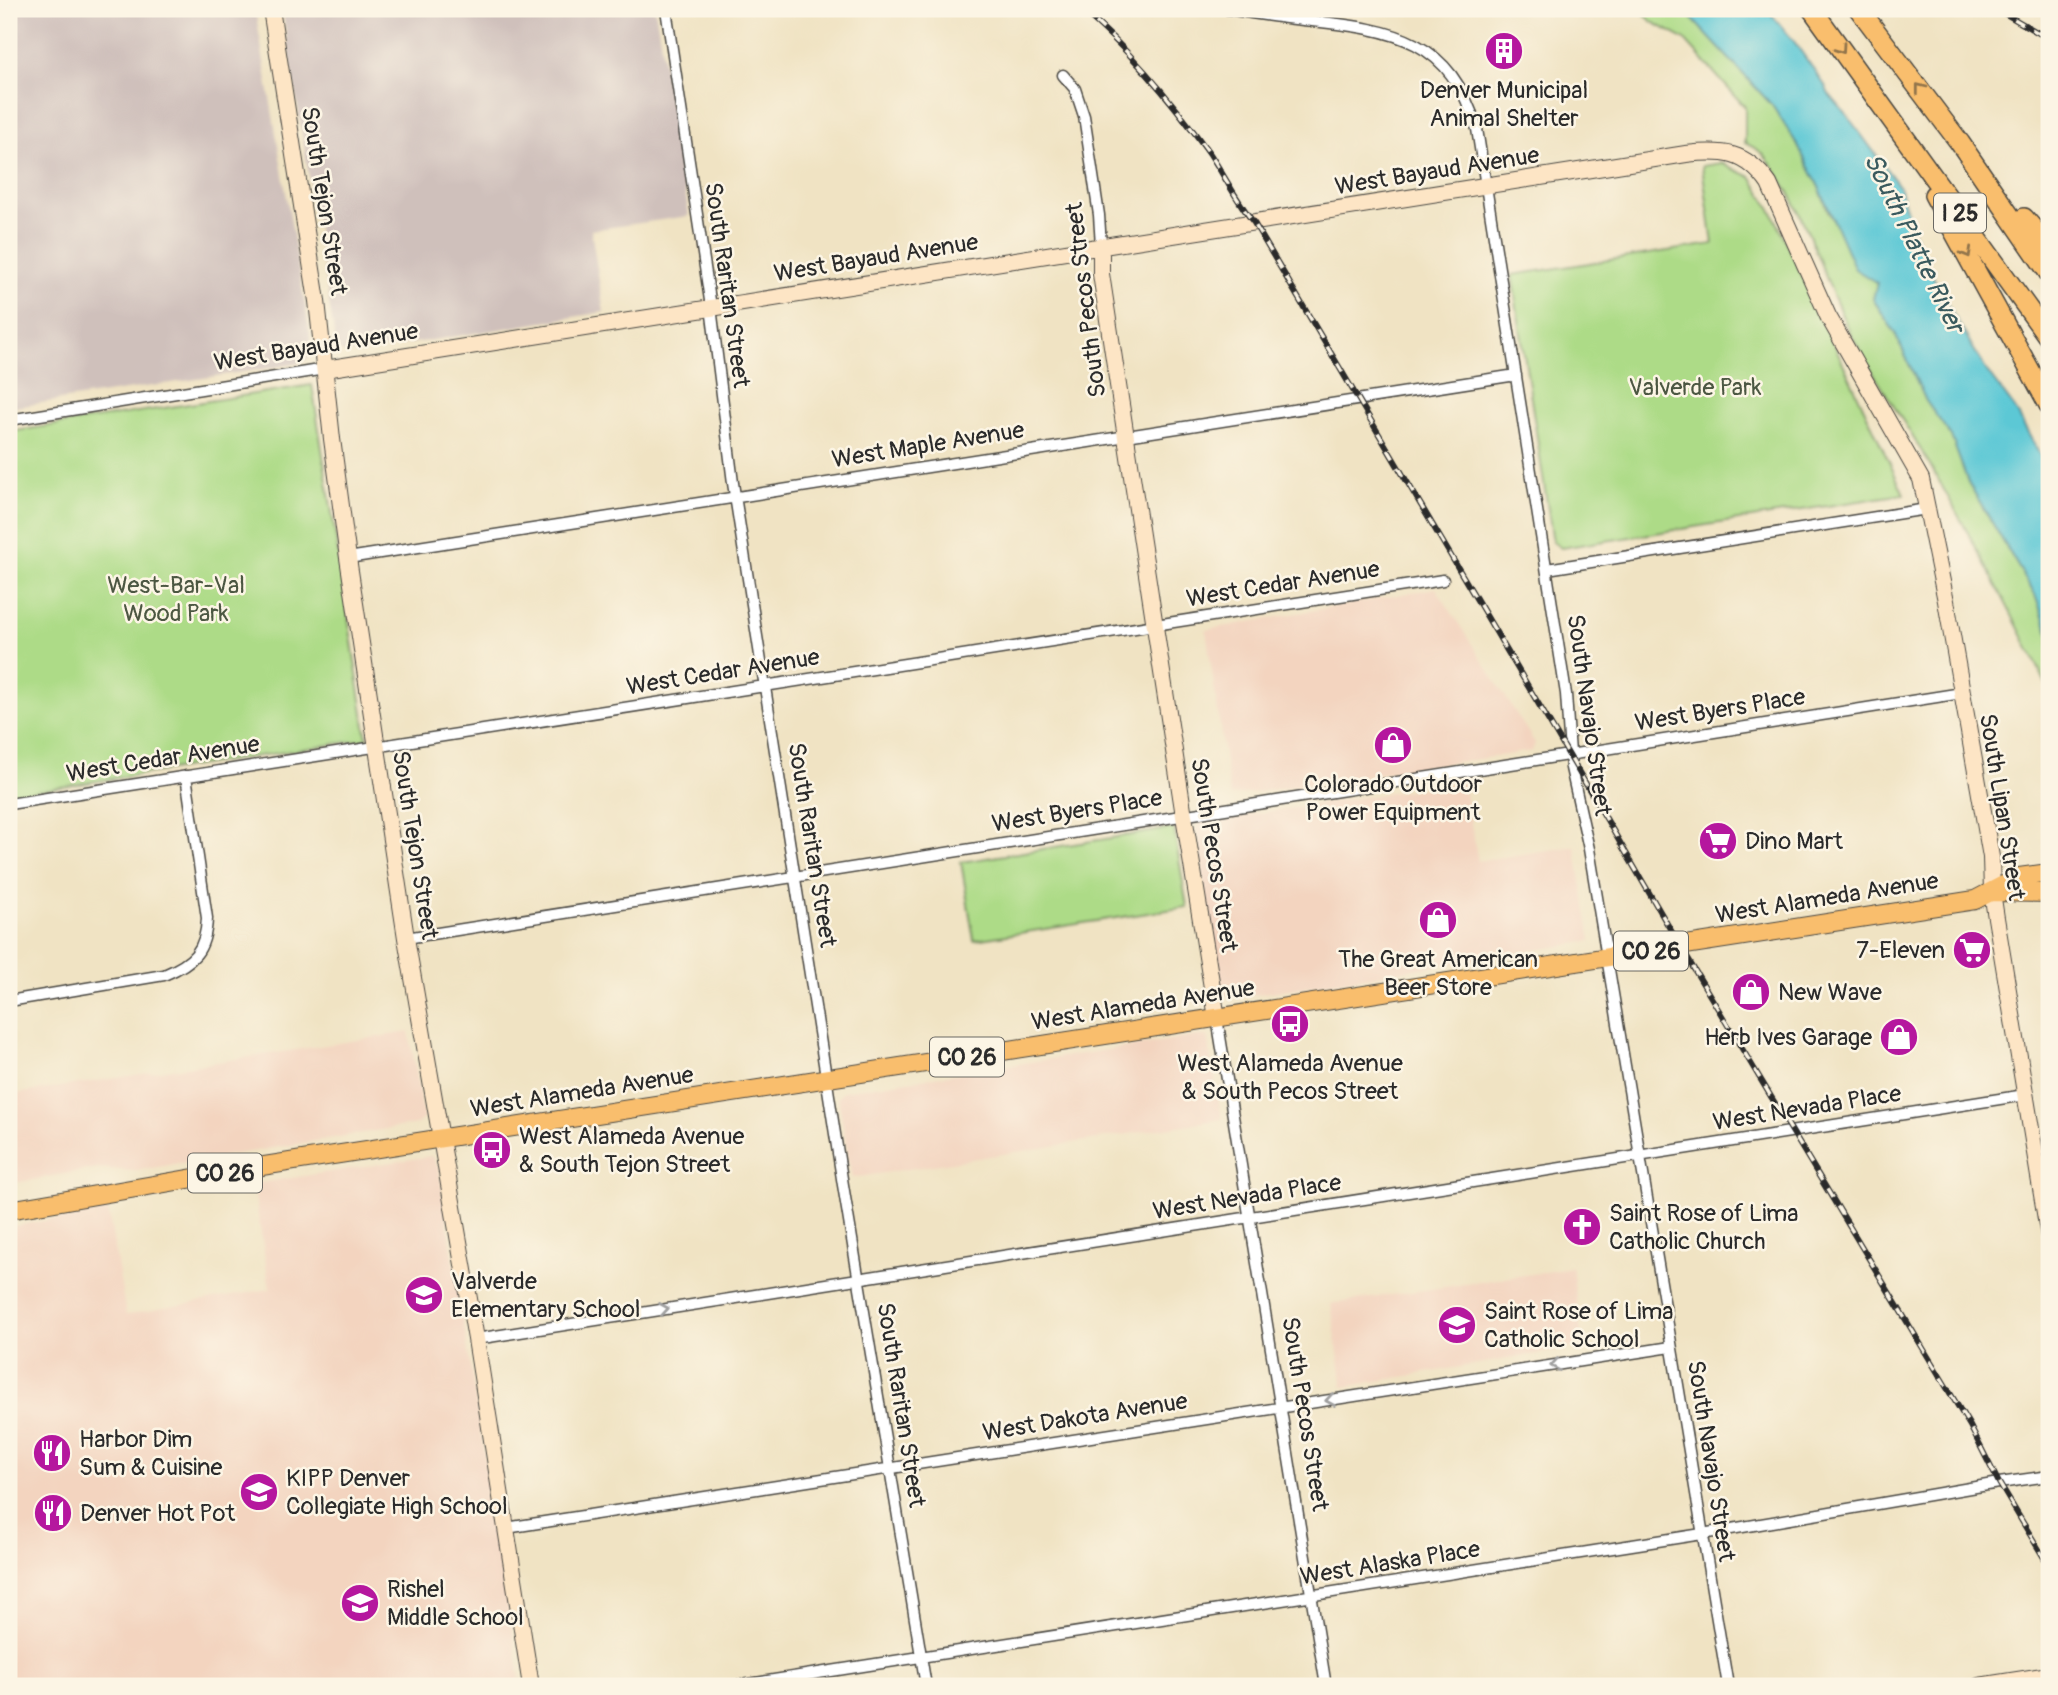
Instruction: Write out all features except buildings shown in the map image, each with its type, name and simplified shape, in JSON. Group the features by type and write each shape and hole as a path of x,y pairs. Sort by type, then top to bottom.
{"highway":[{"name":"I 25","path":"1811,9 2049,338"},
{"name":"I 25","path":"1859,9 1960,143 2049,273"},
{"path":"1870,89 1930,189 2049,405"},
{"path":"1960,143 2049,247"}],"main road":[{"name":"West Alameda Avenue","path":"9,1210 263,1166 1975,900 2019,877 2049,873"},
{"name":"West Alameda Avenue","path":"1992,892 2049,893"}],"street":[{"name":"South Tejon Street","path":"271,9 317,301 333,451 406,938 531,1686"},
{"name":"South Raritan Street","path":"666,9 735,496 926,1686"},
{"name":"South Navajo Street","path":"1227,9 1373,29 1419,45 1448,71 1466,98 1477,129 1569,717 1569,755 1589,849 1728,1686"},
{"name":"South Pecos Street","path":"1063,75 1075,89 1084,116 1099,215 1101,274 1154,625 1326,1686"},
{"name":"West Bayaud Avenue","path":"9,419 1706,152 1727,153 1750,163"},
{"name":"South Lipan Street","path":"1750,163 1769,184 1828,316 1921,479 1991,857 1992,892 2049,1237"},
{"name":"West Maple Avenue","path":"348,558 1516,375"},
{"path":"1547,569 1927,509"},
{"name":"West Cedar Avenue","path":"9,804 1443,580"},
{"name":"West Byers Place","path":"406,938 1962,693"},
{"path":"9,1001 157,977 187,965 196,956 207,933 207,918 186,776"},
{"name":"West Nevada Place","path":"475,1339 2025,1095"},
{"name":"West Dakota Avenue","path":"506,1528 1671,1347"},
{"name":"West Alaska Place","path":"736,1686 1702,1534 2049,1476"},
{"path":"1979,1686 2049,1675"}],"shaded area":[{"path":"9,9 255,9 310,335 311,356 301,363 9,408"},
{"path":"282,9 655,9 689,216 591,230 604,312 342,353 336,346"},
{"path":"1436,588 1535,743 1532,751 1230,796 1206,630"},
{"path":"1463,782 1478,861 1575,846 1591,941 1246,996 1225,995 1217,986 1196,829 1201,822"},
{"path":"409,1032 424,1118 417,1124 134,1171 97,1168 9,1184 9,1095"},
{"path":"1198,1036 1207,1037 1222,1119 852,1178 838,1097 844,1091"},
{"path":"432,1156 439,1169 521,1686 9,1686 9,1227 108,1210 126,1315 270,1289 253,1184"},
{"name":"Saint Rose of Lima Catholic School","path":"1572,1268 1583,1346 1343,1387 1331,1304"}],"green space":[{"path":"1640,9 1683,9 1772,105 1797,144 1829,213 1877,283 1873,299 1895,333 1926,401 1951,436 1968,482 2035,595 2049,633 2049,690 2007,604 1930,465 1851,334 1790,195 1763,154 1745,143 1745,107 1684,39 1652,22"},
{"name":"Valverde Park","path":"1721,163 1751,177 1771,209 1904,494 1561,548 1553,542 1512,275 1713,244 1702,166"},
{"name":"West-Bar-Val Wood Park","path":"312,385 367,739 9,795 9,432"},
{"path":"1174,828 1187,907 974,940 961,862"}],"water":[{"name":"South Platte River","path":"1683,9 1767,9 1793,40 1828,93 1899,186 1914,234 1940,292 1986,370 2015,409 2049,472 2049,633 2035,595 1968,482 1951,436 1926,401 1895,333 1873,299 1877,283 1855,269 1797,144 1772,105"}],"railway":[{"path":"1081,9 1134,59 1166,96 1210,154 1254,223 1680,946 1970,1426 1999,1483 2049,1566"},
{"path":"1997,9 2049,39"}],"place":[{"name":"Denver Municipal Animal Shelter","path":"1504,51"},
{"name":"Colorado Outdoor Power Equipment","path":"1393,745"},
{"name":"Dino Mart","path":"1718,841"},
{"name":"The Great American Beer Store","path":"1438,920"},
{"name":"7-Eleven","path":"1972,950"},
{"name":"New Wave","path":"1751,992"},
{"name":"West Alameda Avenue & South Pecos Street","path":"1290,1024"},
{"name":"Herb Ives Garage","path":"1899,1037"},
{"name":"West Alameda Avenue & South Tejon Street","path":"492,1150"},
{"name":"Saint Rose of Lima Catholic Church","path":"1582,1227"},
{"name":"Valverde Elementary School","path":"424,1295"},
{"name":"Saint Rose of Lima Catholic School","path":"1457,1325"},
{"name":"Harbor Dim Sum & Cuisine","path":"52,1453"},
{"name":"KIPP Denver Collegiate High School","path":"259,1492"},
{"name":"Denver Hot Pot","path":"53,1513"},
{"name":"Rishel Middle School","path":"360,1603"}]}
